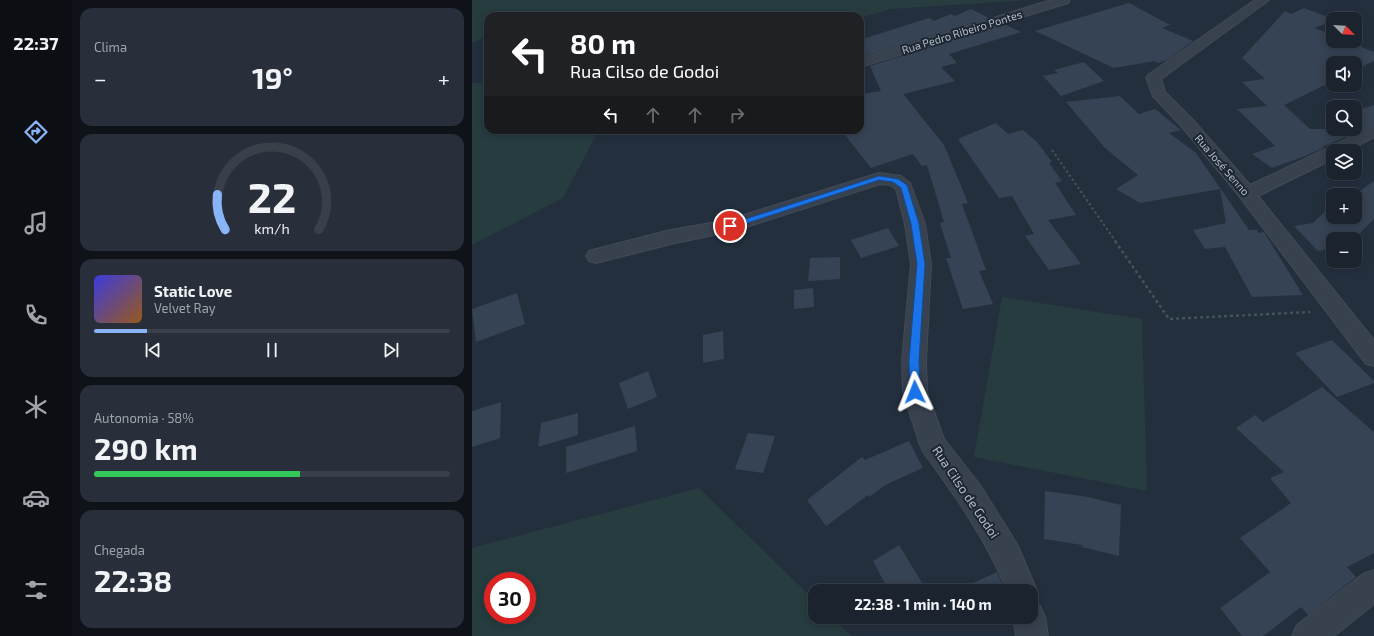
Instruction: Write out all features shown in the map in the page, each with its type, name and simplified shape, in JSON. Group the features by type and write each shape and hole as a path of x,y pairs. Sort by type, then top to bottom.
{"street":[{"name":"Rua Pedro Ribeiro Pontes","path":"864,62 1064,0"},
{"name":"Rua José Senno","path":"1263,0 1153,78 1158,93 1248,194 1336,311 1374,357"},
{"path":"1348,144 1374,131"},
{"path":"1248,194 1326,155"},
{"name":"Rua Cilso de Godoi","path":"596,256 671,237 730,226 879,178 895,180 904,187 915,224 921,264 914,361 915,392 933,445 970,494 1008,556 1019,584"},
{"path":"1308,636 1374,585"},
{"path":"1030,624 1032,636"}],"path":[{"path":"1052,150 1168,319 1336,311"}],"green space":[{"path":"472,0 1029,0 891,9 864,17 864,12 484,12 484,38 472,43"},
{"path":"472,83 484,83 484,134 597,134 563,198 472,245"},
{"path":"1002,297 1142,319 1147,491 974,457"},
{"path":"699,488 808,594 808,624 839,624 851,636 472,636 472,548"}],"building":[{"path":"1129,3 1170,25 1162,28 1193,41 1167,60 1158,63 1155,61 1114,68 1035,31"},
{"path":"1304,8 1326,16 1326,24 1314,28 1326,32 1326,48 1362,47 1374,52 1374,61 1362,67 1362,56 1326,56 1326,84 1284,105 1310,129 1326,129 1326,136 1348,136 1326,144 1322,147 1324,148 1308,155 1272,168 1252,154 1275,146 1237,109 1267,106 1242,82 1265,79 1242,58 1285,11 1291,14"},
{"path":"971,9 989,18 865,56 864,39 929,18 934,21 951,14 955,16"},
{"path":"1004,24 1021,32 949,54 957,63 941,67 955,81 903,94 944,145 968,203 962,204 986,270 979,271 993,304 963,309 946,258 951,258 940,223 944,222 927,165 922,166 913,154 871,168 844,134 864,134 864,93 881,91 870,66"},
{"path":"1084,62 1104,81 1061,96 1043,76 1058,73 1054,70"},
{"path":"1120,96 1139,114 1155,109 1181,130 1169,133 1196,153 1249,230 1257,230 1258,233 1264,232 1303,295 1252,297 1225,247 1205,249 1193,230 1226,223 1220,189 1140,203 1116,189 1138,175 1105,148 1066,102"},
{"path":"1374,105 1374,125 1362,130 1362,109"},
{"path":"996,123 1008,134 1023,130 1037,142 1052,162 1049,163 1062,181 1055,183 1076,215 1048,220 1081,264 1049,270 1025,236 1034,234 1012,196 999,198 958,139"},
{"path":"1374,181 1374,219 1361,232 1326,232 1326,249 1318,251 1294,226 1313,223 1326,211 1326,224 1362,224 1362,189"},
{"path":"888,228 899,246 861,258 851,240"},
{"path":"840,257 840,279 808,281 810,258"},
{"path":"813,288 814,307 794,309 794,290"},
{"path":"517,293 525,324 476,342 472,309"},
{"path":"723,331 724,359 703,363 703,335"},
{"path":"1332,340 1374,381 1374,383 1337,397 1295,353"},
{"path":"648,371 657,397 628,409 619,383"},
{"path":"1322,387 1374,432 1374,553 1347,567 1356,577 1308,615 1301,607 1263,636 1242,636 1220,608 1270,572 1240,538 1291,503 1270,478 1284,472 1236,428 1255,415 1263,422"},
{"path":"501,402 500,438 472,447 472,411"},
{"path":"578,413 578,435 538,447 541,423"},
{"path":"635,426 637,451 566,473 566,447"},
{"path":"748,433 775,436 763,473 735,469"},
{"path":"909,441 923,468 887,484 869,497 868,495 826,526 807,500 862,457 865,460"},
{"path":"1045,491 1088,497 1121,505 1119,556 1082,547 1082,545 1044,539"},
{"path":"899,545 923,584 885,584 873,561"},
{"path":"997,572 1002,584 971,584"}],"route":[{"path":"730,226 879,178 895,180 904,187 915,224 921,264 914,361 915,392"}]}
